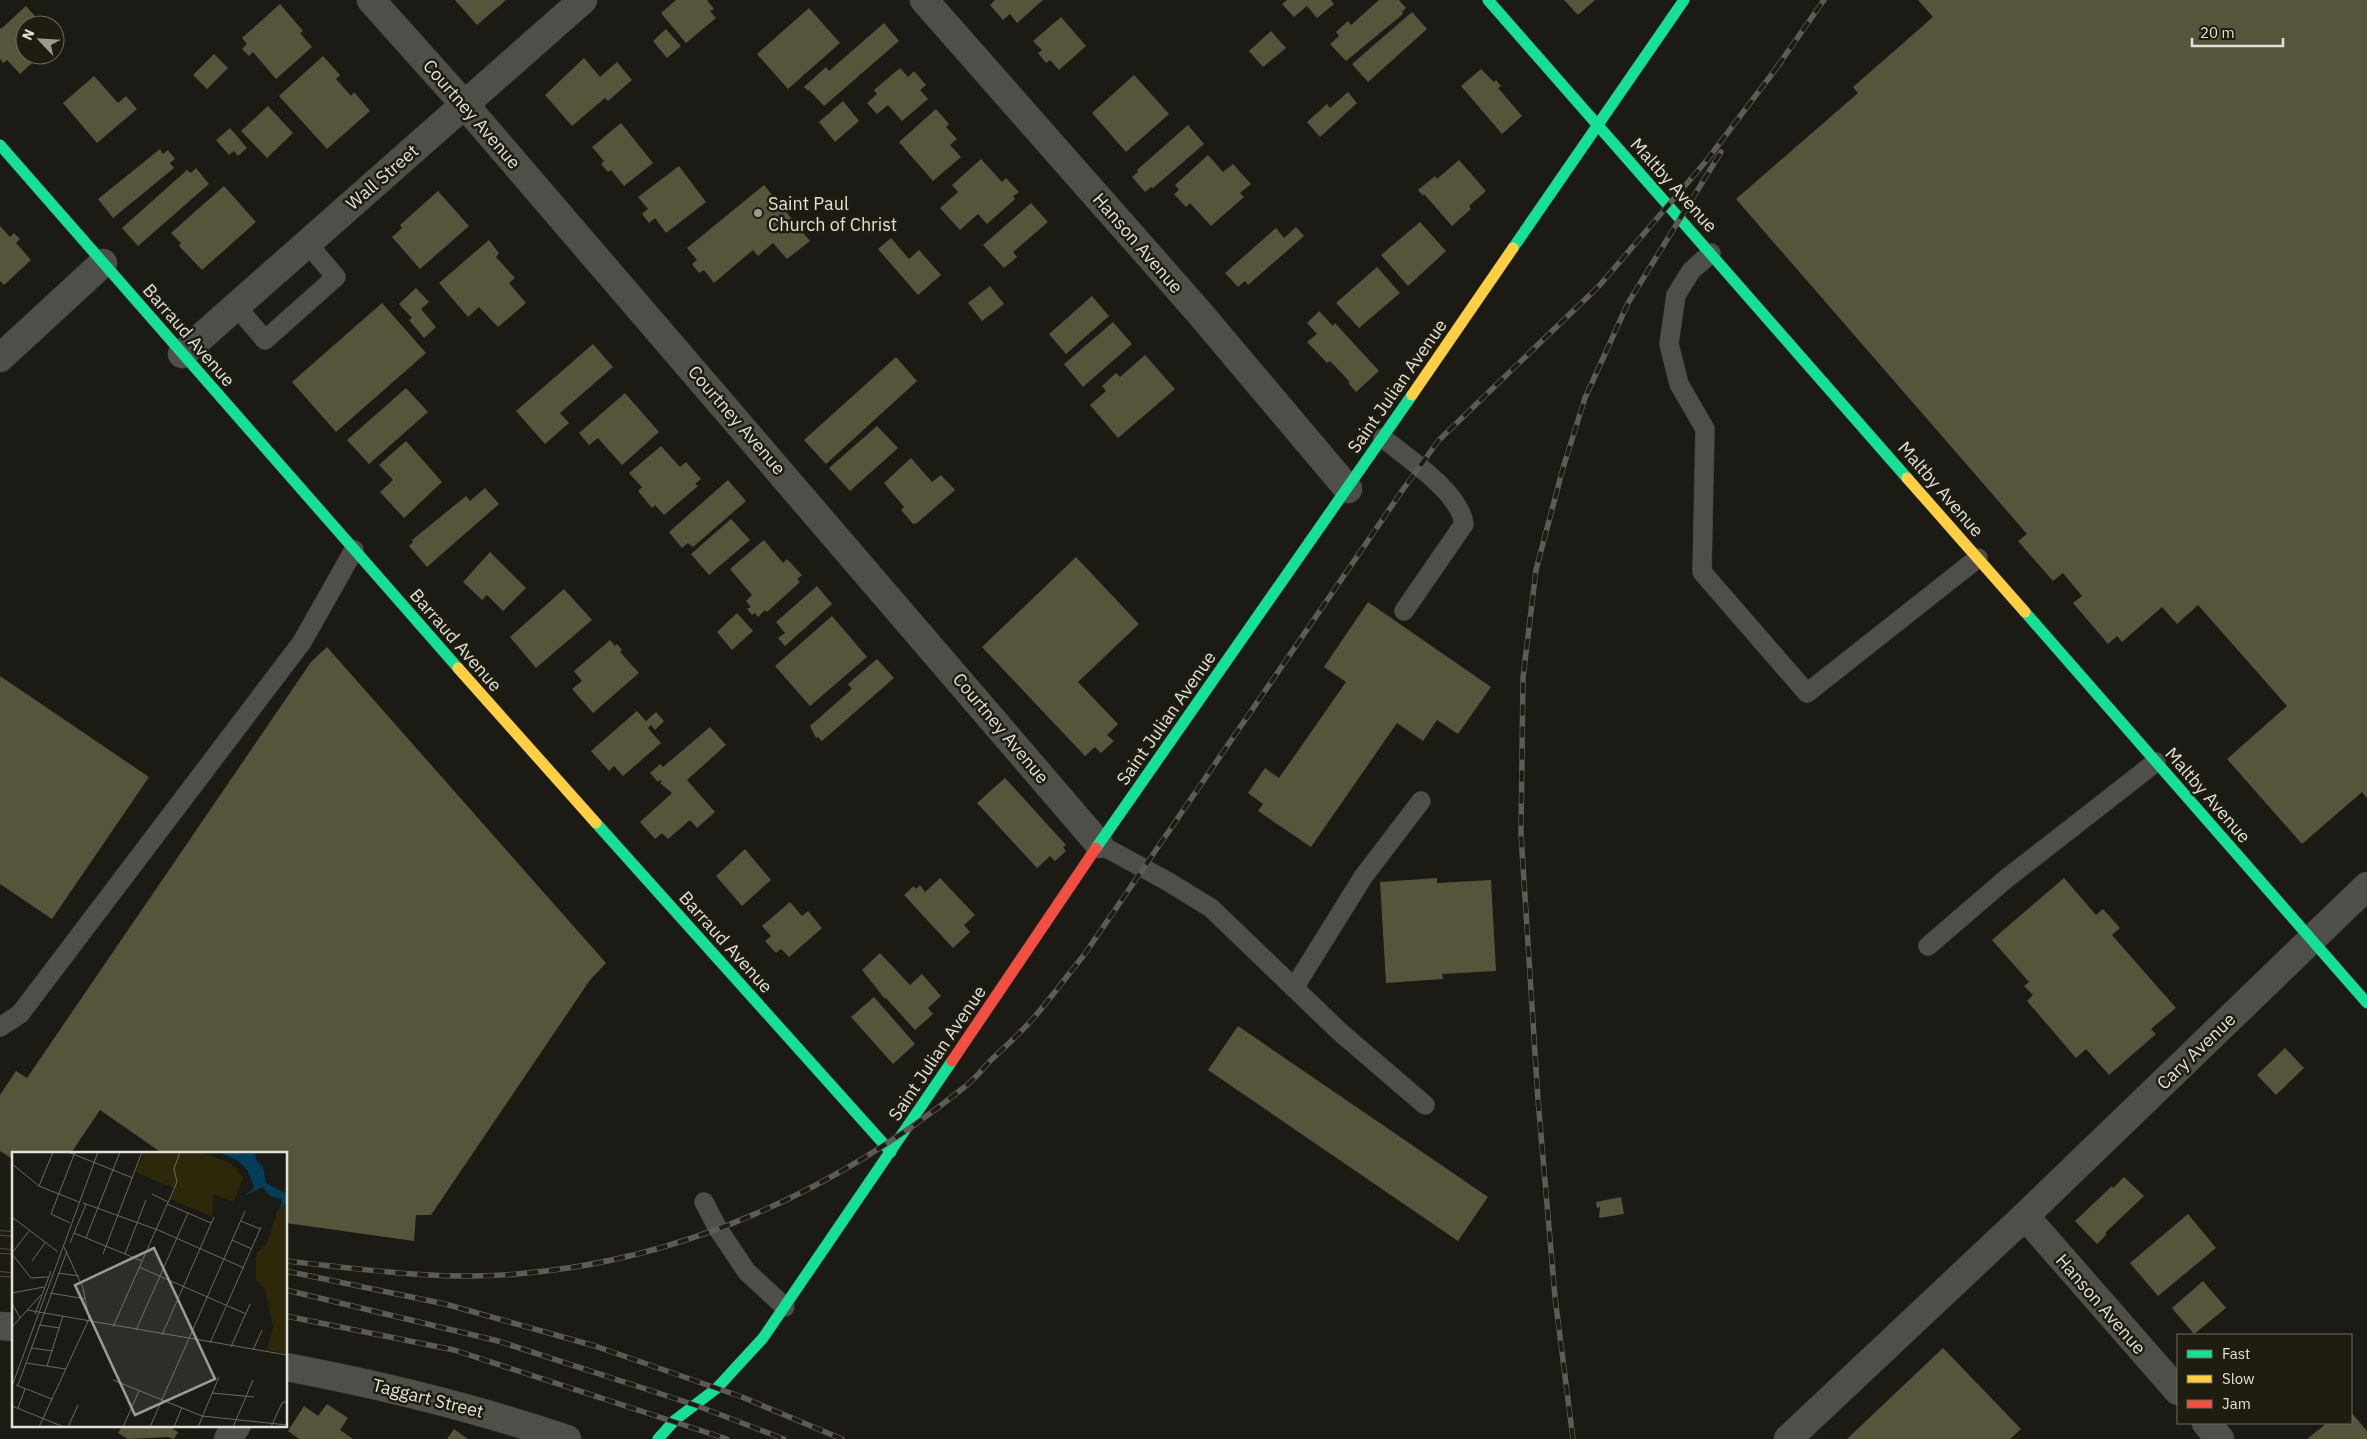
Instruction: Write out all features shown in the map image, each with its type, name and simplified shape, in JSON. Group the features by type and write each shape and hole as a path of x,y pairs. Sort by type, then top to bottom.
{"street":[{"name":"Courtney Avenue","path":"372,0 464,104 1099,844"},
{"name":"Wall Street","path":"182,354 583,0"},
{"name":"Hanson Avenue","path":"924,0 1197,310 1348,489"},
{"name":"Maltby Avenue","path":"1488,0 2367,1003"},
{"name":"Saint Julian Avenue","path":"658,1439 675,1420 717,1388 763,1338 1099,844 1348,489 1684,0"},
{"name":"Barraud Avenue","path":"0,145 503,720 891,1152"},
{"path":"0,358 103,263"},
{"name":"Cary Avenue","path":"1788,1439 2024,1216 2367,886"},
{"name":"Hanson Avenue","path":"2024,1216 2177,1390"},
{"name":"Taggart Street","path":"288,1367 384,1386 499,1416 568,1439"},
{"path":"2207,1424 2220,1439"},
{"path":"228,1439 236,1426"}],"lane":[{"path":"236,306 265,340 336,277 307,243"},
{"path":"1711,253 1691,271 1676,295 1669,344 1679,384 1705,429 1702,572 1807,693 1978,558"},
{"path":"1383,438 1444,488 1463,513 1464,524 1404,610"},
{"path":"0,1026 20,1014 302,642 354,550"},
{"path":"1928,946 2006,879 2156,762"},
{"path":"1294,988 1364,877 1421,801"},
{"path":"1099,844 1167,881 1211,908 1340,1032 1426,1105"},
{"path":"704,1202 718,1228 747,1272 784,1307"}],"building":[{"path":"455,0 506,0 477,25"},
{"path":"676,0 707,0 714,9 710,11 716,18 686,43 661,13"},
{"path":"995,0 1043,0 1017,23 1010,14 1003,20 990,5"},
{"path":"1287,0 1331,0 1334,4 1317,18 1307,6 1294,17 1282,4"},
{"path":"1379,0 1399,0 1406,8 1402,12 1403,14 1346,61 1330,44 1339,36 1336,32 1348,21 1351,25"},
{"path":"1564,0 1595,0 1578,15"},
{"path":"1918,0 2367,0 2367,798 2362,792 2302,844 2227,759 2287,706 2198,605 2177,624 2162,607 2122,642 2117,636 2108,644 2073,603 2082,596 2063,573 2053,581 2018,541 2027,534 1736,199 1858,93 1853,87 1933,17"},
{"path":"280,4 303,31 300,33 312,47 276,79 253,52 249,56 242,49 247,44 242,38"},
{"path":"26,6 34,15 16,15"},
{"path":"809,8 840,43 788,89 757,54"},
{"path":"1412,12 1427,29 1368,82 1352,64"},
{"path":"15,16 15,65 30,65 20,74 7,60 3,63 0,59 0,27 1,29"},
{"path":"1061,17 1086,46 1059,70 1050,60 1046,63 1038,53 1042,50 1033,41"},
{"path":"884,23 899,41 824,106 804,87 826,67 829,71"},
{"path":"666,29 681,46 667,58 653,41"},
{"path":"1271,31 1286,48 1263,67 1249,51"},
{"path":"214,54 228,68 207,89 193,75"},
{"path":"323,56 340,75 336,79 351,96 354,92 370,111 327,149 279,96"},
{"path":"584,58 600,77 617,62 632,80 608,101 605,98 572,126 545,95"},
{"path":"900,68 908,77 914,71 926,85 920,90 928,99 902,121 888,105 877,114 867,103 877,94 874,90"},
{"path":"1481,69 1494,82 1496,80 1501,86 1498,88 1522,116 1502,134 1461,86"},
{"path":"1134,75 1169,114 1126,152 1092,113"},
{"path":"94,76 118,103 126,96 137,109 97,143 63,103"},
{"path":"1348,92 1357,103 1320,137 1307,122 1327,104 1330,108"},
{"path":"843,101 859,121 835,142 819,122"},
{"path":"268,106 293,133 267,158 241,131"},
{"path":"936,109 949,124 946,127 957,139 950,145 961,157 933,181 899,142"},
{"path":"621,123 653,163 624,186 611,170 608,172 601,164 604,161 592,147"},
{"path":"1188,125 1204,144 1153,188 1151,187 1145,192 1132,177 1138,172 1137,170"},
{"path":"230,128 247,148 238,156 234,151 229,155 216,140"},
{"path":"160,149 163,154 168,150 175,159 170,163 174,168 113,218 98,199"},
{"path":"1208,155 1223,172 1233,164 1251,184 1240,193 1244,197 1211,226 1190,203 1186,207 1174,194 1179,190 1175,185"},
{"path":"981,159 1002,182 1006,178 1019,192 1013,196 1015,199 987,224 978,214 960,230 940,208 958,192 952,185"},
{"path":"1459,160 1486,191 1469,206 1471,209 1452,226 1424,194 1423,196 1418,190 1435,176 1437,179"},
{"path":"679,166 706,202 666,233 655,218 649,223 642,214 648,209 638,197"},
{"path":"196,168 209,184 138,246 122,228 187,170 191,173"},
{"name":"Saint Paul Church of Christ","path":"764,185 810,241 787,259 773,243 758,256 753,250 714,283 704,270 699,273 692,264 697,260 687,248"},
{"path":"224,186 256,222 202,270 179,246 181,243 171,233"},
{"path":"438,191 469,226 420,269 392,237 402,228 400,225"},
{"path":"1031,203 1048,222 1013,252 1017,257 1004,268 983,245"},
{"path":"1420,222 1446,251 1408,286 1381,255"},
{"path":"0,226 10,237 14,233 20,239 16,243 31,260 4,285 0,281"},
{"path":"1296,227 1304,236 1248,285 1245,281 1238,287 1225,273 1276,228 1284,238"},
{"path":"891,238 909,259 919,250 941,275 918,295 878,249"},
{"path":"489,240 499,253 496,257 515,278 509,283 526,303 498,327 479,307 468,317 439,283"},
{"path":"1377,267 1400,293 1359,328 1336,303"},
{"path":"990,286 1004,304 982,321 968,303"},
{"path":"416,288 429,302 421,309 436,327 424,338 409,320 412,318 399,304"},
{"path":"1092,296 1109,316 1066,354 1049,334"},
{"path":"382,303 426,353 336,432 292,382"},
{"path":"1319,311 1333,326 1335,323 1379,371 1356,392 1348,383 1350,382 1330,361 1327,363 1307,342 1317,334 1307,323"},
{"path":"1113,322 1132,344 1083,387 1064,364"},
{"path":"593,344 613,367 560,413 569,423 545,444 516,411"},
{"path":"1145,355 1175,389 1118,438 1090,405 1106,391 1102,386 1116,373 1120,377"},
{"path":"896,357 917,381 826,464 804,440"},
{"path":"406,388 428,412 369,464 347,440"},
{"path":"625,393 659,432 622,465 598,438 589,445 579,433"},
{"path":"877,426 898,448 850,491 829,468"},
{"path":"406,441 442,482 404,518 380,492 393,480 379,465"},
{"path":"661,446 680,467 686,462 701,479 695,484 698,486 664,515 655,505 652,508 638,491 642,487 629,473"},
{"path":"911,458 932,482 941,475 955,490 917,523 913,524 901,510 904,507 884,483"},
{"path":"728,480 746,501 693,547 688,543 682,548 669,532"},
{"path":"485,488 499,504 427,567 409,546 413,542 412,540 466,496 470,501"},
{"path":"731,519 750,540 709,575 691,554"},
{"path":"764,540 783,563 787,559 802,575 797,579 800,582 767,612 765,610 758,617 755,613 752,615 747,609 751,607 746,601 752,595 730,569"},
{"path":"490,552 526,588 503,611 487,595 482,600 463,582"},
{"path":"1076,557 1139,624 1078,682 1118,724 1107,735 1114,741 1101,753 1095,747 1085,756 982,647"},
{"path":"817,586 832,604 785,646 778,638 785,633 776,622"},
{"path":"564,589 592,620 536,668 510,637"},
{"path":"1368,602 1491,687 1458,734 1437,720 1423,741 1397,723 1311,847 1258,811 1263,804 1248,793 1265,768 1279,778 1346,682 1324,667"},
{"path":"737,613 753,631 732,650 717,632"},
{"path":"832,616 867,657 810,706 775,666"},
{"path":"610,640 615,646 617,644 622,650 620,652 639,673 593,713 572,689 582,681 574,671"},
{"path":"327,647 606,963 590,980 431,1215 416,1215 414,1241 288,1223 288,1152 161,1152 100,1110 72,1152 12,1152 12,1159 0,1151 0,1095 16,1071 27,1078 311,662"},
{"path":"877,659 894,678 822,741 818,737 816,738 810,726 852,689 848,684"},
{"path":"0,676 149,777 52,919 0,884"},
{"path":"637,711 646,721 656,712 664,721 655,730 651,725 648,728 661,743 623,776 614,766 609,771 591,751"},
{"path":"710,727 726,745 687,780 715,812 697,828 690,820 668,839 662,833 655,839 640,822 672,793 660,783 662,781 658,782 650,773 660,764 663,767"},
{"path":"1005,778 1066,845 1063,847 1066,851 1055,861 1050,856 1037,868 977,803"},
{"path":"745,849 771,880 742,906 716,876"},
{"path":"940,878 975,915 964,925 970,932 953,948 904,895 914,886 916,889 920,885 925,892"},
{"path":"1437,878 1437,883 1491,880 1496,971 1442,974 1443,979 1386,983 1380,882"},
{"path":"2064,878 2096,915 2103,909 2120,928 2112,935 2176,1008 2151,1029 2156,1034 2109,1075 2086,1049 2076,1058 2027,1001 2033,995 2024,986 2029,982 1992,940"},
{"path":"790,902 802,916 808,911 822,928 789,957 781,949 776,953 765,941 771,936 762,926"},
{"path":"880,953 910,985 922,974 941,996 928,1008 933,1014 915,1030 885,999 862,970"},
{"path":"874,997 915,1044 893,1064 851,1017"},
{"path":"1238,1026 1488,1197 1458,1241 1208,1070"},
{"path":"2285,1048 2304,1068 2276,1095 2257,1075"},
{"path":"2124,1177 2144,1196 2105,1233 2107,1234 2097,1244 2075,1221"},
{"path":"1621,1197 1624,1214 1599,1218 1600,1207 1597,1208 1596,1202"},
{"path":"2188,1214 2216,1248 2158,1296 2130,1263"},
{"path":"2203,1281 2226,1308 2194,1334 2172,1308"},
{"path":"1943,1348 2021,1429 2010,1439 1847,1439"},
{"path":"327,1404 348,1418 340,1430 353,1439 299,1439 288,1431 304,1406 318,1416"},
{"path":"2352,1413 2367,1431 2367,1439 2307,1439 2326,1424 2352,1424"},
{"path":"122,1426 174,1426 173,1429 178,1432 174,1439 168,1437 128,1439 118,1433"},
{"path":"454,1429 468,1439 447,1439"}],"railway":[{"path":"1777,67 1824,0"},
{"path":"288,1261 401,1273 488,1276 578,1267 637,1254 696,1237 753,1215 808,1189 862,1159 913,1126 966,1086 1030,1022 1084,955 1404,488 1439,440 1599,286 1707,160 1781,62"},
{"path":"1573,1439 1555,1297 1538,1100 1521,834 1523,678 1536,570 1563,468 1585,398 1628,303 1721,152"},
{"path":"0,1233 12,1234"},
{"path":"0,1251 12,1252"},
{"path":"288,1271 445,1304 595,1346 742,1397 842,1439"},
{"path":"0,1274 12,1275"},
{"path":"288,1290 498,1341 695,1405 784,1439"},
{"path":"288,1316 454,1350 727,1439"}],"traffic: fast":[{"path":"1488,0 1907,478"},
{"path":"1513,248 1684,0"},
{"path":"0,145 458,668"},
{"path":"1096,848 1412,395"},
{"path":"2025,612 2367,1003"},
{"path":"596,823 891,1152"},
{"path":"658,1439 675,1420 717,1388 763,1338 952,1061"}],"traffic: slow":[{"path":"1412,395 1513,248"},
{"path":"1907,478 2025,612"},
{"path":"458,668 596,823"}],"traffic: jam":[{"path":"952,1061 1096,848"}],"place":[{"name":"Saint Paul Church of Christ","path":"758,213"}]}
